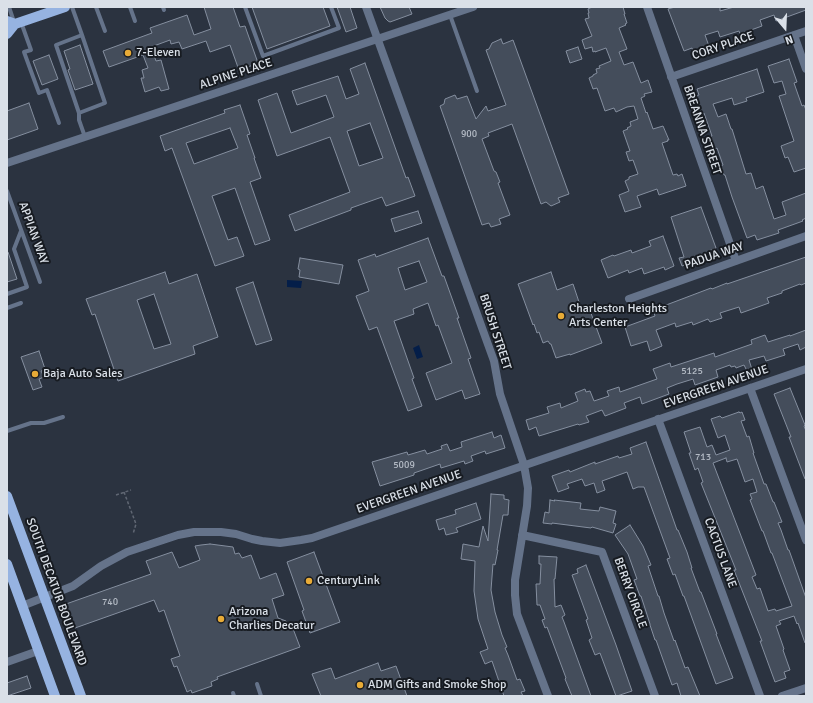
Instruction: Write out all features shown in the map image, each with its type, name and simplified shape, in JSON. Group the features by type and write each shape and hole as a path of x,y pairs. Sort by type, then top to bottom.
{"main road":[{"path":"7,34 14,22 41,11 65,7"},
{"name":"SOUTH DECATUR BOULEVARD","path":"7,496 81,696"},
{"path":"7,564 55,696"}],"street":[{"name":"BRUSH STREET","path":"366,7 494,361 500,394 524,465 528,488 527,506 515,580 515,595 517,614 548,696"},
{"name":"ALPINE PLACE","path":"7,163 473,7"},
{"name":"BREANNA STREET","path":"647,7 736,262"},
{"name":"CORY PLACE","path":"671,77 806,31"},
{"path":"794,35 806,69"},
{"name":"PADUA WAY","path":"629,299 806,236"},
{"name":"EVERGREEN AVENUE","path":"22,606 74,586 101,566 127,552 178,535 194,532 215,532 236,534 267,542 301,540 806,369"},
{"path":"750,388 806,540"},
{"name":"CACTUS LANE","path":"658,419 760,696"},
{"name":"BERRY CIRCLE","path":"522,535 602,552 655,696"},
{"path":"7,662 38,651"},
{"path":"782,696 806,688"}],"lane":[{"path":"9,7 14,22 31,50 24,52 39,93 47,90 59,123"},
{"path":"72,7 105,103 79,114"},
{"path":"96,7 105,31"},
{"path":"130,7 135,20"},
{"path":"245,7 264,56 339,28 331,7"},
{"path":"450,15 477,90"},
{"path":"82,35 56,44 85,137"},
{"name":"APPIAN WAY","path":"7,191 40,282"},
{"path":"7,294 27,287 14,249 21,231"},
{"path":"7,308 22,302"},
{"path":"7,431 31,423 44,424 62,417"},
{"path":"257,684 261,696"}],"path":[{"path":"116,495 131,490"},
{"path":"124,492 136,524 133,534"}],"water":[{"path":"287,280 302,281 301,288 287,287"},
{"path":"419,345 423,357 417,359 413,348"}],"building":[{"path":"204,7 233,7 240,27 245,26 258,63 248,67 249,70 240,73 230,45 210,52 206,41 182,49 179,42 171,44 170,40 151,47 156,61 161,60 169,89 161,91 159,87 145,92 141,78 144,78 142,70 148,68 143,55 109,67 103,51 152,33 150,28 187,15 194,35 211,29"},
{"path":"252,7 323,7 330,26 267,49"},
{"path":"337,7 350,7 357,28 346,32"},
{"path":"380,7 409,7 412,14 390,22 385,18"},
{"path":"592,7 623,7 627,23 619,28 627,49 619,52 624,65 633,62 641,83 648,80 652,92 644,94 645,96 641,98 646,113 647,112 653,129 663,126 669,140 662,143 673,175 677,174 678,176 682,174 686,186 659,195 657,189 637,196 641,207 625,212 619,195 629,191 625,181 629,179 629,177 638,174 633,160 629,161 626,152 630,151 623,131 631,126 630,122 638,119 634,106 627,107 616,112 614,108 605,111 597,88 593,89 589,78 597,73 596,69 600,68 599,66 611,61 606,48 595,52 593,52 592,47 585,49 582,40 592,36 585,19 589,18 588,9"},
{"path":"675,7 720,7 720,11 734,7 806,7 806,10 776,21 774,15 760,20 762,26 740,34 739,31 720,37 718,31 705,35 710,49 694,55 692,48 684,51 668,9"},
{"path":"501,39 503,44 513,40 569,194 558,198 560,202 551,206 546,202 541,204 512,124 488,133 489,136 482,139 494,171 496,172 500,182 498,183 510,215 499,219 501,224 491,227 489,223 482,225 440,106 444,104 445,99 455,95 457,99 467,96 476,119 486,106 488,111 506,105 486,50 489,49 492,43"},
{"path":"80,45 93,84 75,90 68,70 70,69 64,51"},
{"path":"578,47 582,59 570,63 566,51"},
{"path":"49,55 58,79 42,85 33,61"},
{"path":"789,59 797,82 794,83 802,106 804,105 806,110 806,168 794,172 788,157 785,158 781,146 794,141 779,96 786,94 782,81 774,83 768,66"},
{"path":"365,63 406,178 408,177 415,196 386,206 382,197 295,231 289,215 350,192 330,137 277,156 258,100 277,93 291,133 334,117 326,95 297,105 292,91 338,76 346,99 359,94 350,69","holes":["370,123 383,158 359,166 347,131"]},
{"path":"757,69 764,92 746,98 747,101 734,105 732,98 713,104 718,117 726,114 746,174 751,173 756,189 763,186 774,219 786,215 782,202 806,193 806,218 802,220 803,221 778,230 779,233 757,240 755,235 747,238 721,166 723,165 717,148 715,149 704,113 702,114 695,96 699,95 697,89"},
{"path":"29,103 38,129 7,140 7,111"},
{"path":"240,105 250,134 247,135 261,178 250,182 270,240 255,245 235,188 212,196 228,240 237,237 244,256 215,266 172,148 165,151 160,136 225,113 224,110","holes":["230,128 238,148 194,164 186,143"]},
{"path":"701,207 716,248 709,251 710,256 682,266 679,258 684,257 671,217"},
{"path":"418,211 422,223 395,232 391,219"},
{"path":"663,236 674,266 665,270 664,267 644,274 642,268 629,273 628,270 608,278 601,260 631,250 632,253 651,246 649,241"},
{"path":"428,238 459,318 457,318 471,358 468,359 480,394 465,399 462,390 436,400 426,373 452,363 428,303 413,309 414,314 394,321 422,406 408,411 377,327 369,330 356,296 369,291 358,260 375,254 376,257","holes":["419,261 427,282 405,290 398,268"]},
{"path":"7,252 17,279 7,282"},
{"path":"806,257 806,283 800,284 782,291 782,293 767,298 769,303 741,313 739,307 720,313 722,318 710,322 708,319 693,325 692,322 676,327 675,323 656,330 662,346 650,351 647,341 631,346 625,327 655,316 653,310 711,288 712,289"},
{"path":"300,258 343,265 339,284 299,277 300,270 298,269"},
{"path":"165,272 169,284 197,274 218,337 193,346 195,354 118,381 95,314 92,315 86,299","holes":["154,294 171,344 154,349 137,300"]},
{"name":"Charleston Heights Arts Center","path":"551,272 557,290 573,284 581,308 588,305 602,343 570,355 556,358 551,344 548,341 543,343 539,332 537,333 534,324 533,325 518,284"},
{"path":"253,282 272,340 256,345 236,288"},
{"path":"806,330 806,347 800,350 798,344 783,349 785,355 766,361 764,356 749,360 754,376 750,377 744,365 736,368 735,366 731,367 730,365 716,370 718,377 695,385 693,379 677,384 667,388 669,394 642,404 640,397 624,403 626,408 605,416 602,410 586,416 589,422 539,436 536,427 529,430 526,420 549,413 547,407 560,403 561,408 578,401 575,393 585,389 586,392 590,391 594,401 609,396 607,391 619,387 620,392 657,379 653,369 670,363 671,367 714,353 715,357 752,344 751,340 765,335 768,342"},
{"name":"Baja Auto Sales","path":"39,351 45,369 41,371 44,377 39,379 42,387 33,390 21,357"},
{"path":"790,388 805,425 806,479 774,394"},
{"path":"742,412 745,420 741,421 747,437 749,436 753,453 764,484 766,484 782,522 778,523 806,598 805,643 794,616 779,621 781,624 776,626 790,670 784,672 786,678 775,682 760,641 762,641 734,570 736,570 701,483 703,482 698,468 695,470 684,432 700,427 707,447 712,445 716,455 730,450 725,435 718,438 711,419 720,416 722,418","holes":["726,458 727,462 737,459 745,482 753,479 757,492 750,494 752,499 750,500 792,606 776,611 775,609 768,611 760,588 757,589 752,577 756,575 713,463"]},
{"path":"492,432 494,438 501,435 505,448 486,454 485,451 471,456 473,461 465,464 464,461 441,468 440,464 414,473 414,475 380,486 372,462 407,452 408,455 425,450 427,454 442,449 441,446 447,444 450,451 462,447 461,442"},
{"path":"646,442 677,530 687,552 691,568 733,678 716,684 684,596 675,574 673,575 667,559 670,558 644,487 633,489 627,472 602,481 605,490 597,493 594,483 585,486 582,479 567,484 569,488 558,492 552,476 569,470 570,472 595,462 595,464 618,456 619,458 632,454 630,448"},
{"path":"491,494 504,495 504,499 509,500 508,515 503,515 495,565 493,564 491,590 495,612 507,647 505,648 517,680 520,679 525,691 521,692 523,696 504,696 492,661 485,664 480,652 488,649 478,619 474,591 475,561 461,559 463,544 479,547 483,526 488,541"},
{"path":"550,500 581,503 580,509 599,511 600,507 616,511 613,523 616,524 613,533 592,527 543,523 545,512 549,513"},
{"path":"476,503 481,519 456,528 458,532 446,535 444,528 439,530 436,520 456,514 455,510"},
{"path":"630,525 643,546 651,565 648,566 674,641 675,640 685,668 688,667 700,696 681,696 677,683 672,685 634,580 637,579 628,554 615,535"},
{"name":"Arizona Charlies Decatur","path":"210,544 233,547 235,554 239,553 242,558 251,555 260,579 276,573 284,595 272,599 278,618 286,621 288,627 292,626 300,647 217,677 218,679 211,682 212,686 192,693 191,690 187,692 177,666 174,667 171,659 180,656 164,610 159,612 154,600 75,628 73,622 70,624 65,611 68,609 66,604 151,574 146,561 172,552 179,568 200,560 195,546"},
{"name":"CenturyLink","path":"314,552 340,622 310,633 302,611 304,610 287,562"},
{"path":"539,556 557,557 554,579 555,607 561,605 565,615 562,617 591,696 572,696 547,627 545,628 542,620 545,619 540,605 537,605 536,584 540,584 541,564 539,564"},
{"path":"586,565 632,691 617,696 600,653 595,655 589,640 592,638 586,620 588,619 572,575 578,573 577,569"},
{"path":"378,663 381,671 396,666 407,696 321,696 312,674 331,668 335,679"},
{"path":"27,676 31,688 7,696 7,683"}],"place":[{"name":"7-Eleven","path":"128,53"},
{"name":"Charleston Heights Arts Center","path":"561,316"},
{"name":"Baja Auto Sales","path":"35,374"},
{"name":"CenturyLink","path":"309,581"},
{"name":"Arizona Charlies Decatur","path":"221,619"},
{"name":"ADM Gifts and Smoke Shop","path":"360,685"}]}
